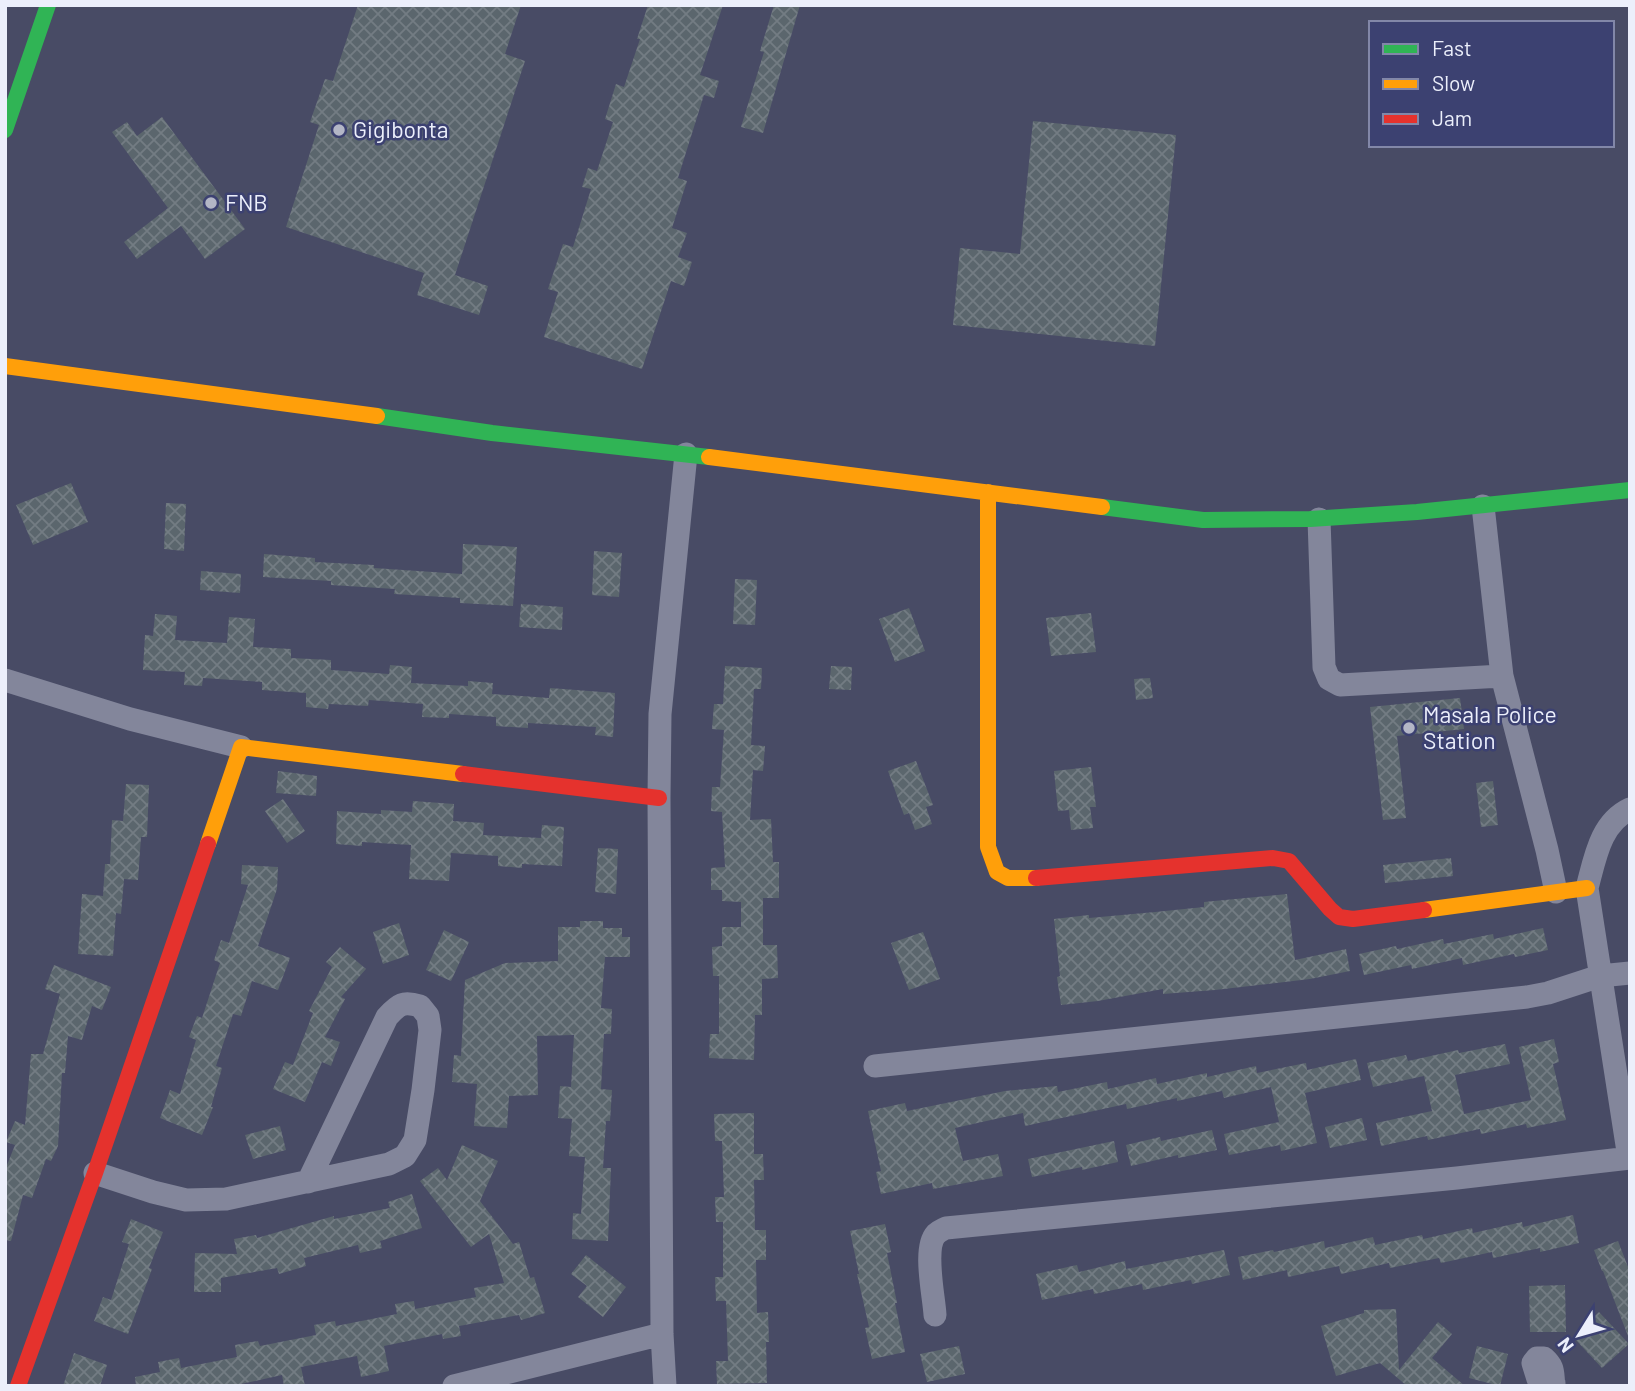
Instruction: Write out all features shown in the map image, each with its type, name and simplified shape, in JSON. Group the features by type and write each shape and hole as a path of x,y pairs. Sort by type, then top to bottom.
{"main road":[{"path":"5,130 48,5"},
{"path":"5,366 492,433 686,454 1203,520 1318,519 1483,506 1630,490"},
{"path":"988,492 988,847 997,872 1008,878 1025,879 1273,858 1289,862 1339,918 1353,919 1587,888"},
{"path":"18,1386 95,1173 241,747 659,798"}],"street":[{"path":"664,1386 660,714 686,454"},
{"path":"1483,506 1502,676 1556,892"},
{"path":"1318,519 1324,667 1329,679 1340,685 1502,676"},
{"path":"5,680 130,719 241,747"},
{"path":"935,1315 929,1252 937,1232 946,1228 1457,1178 1629,1158 1587,888 1598,845 1608,827 1630,808"},
{"path":"876,1066 1527,997 1600,976 1630,973"},
{"path":"95,1173 186,1200 226,1199 308,1182 389,1164 405,1156 415,1140 429,1042 428,1016 421,1006 408,1003 397,1006 387,1017 308,1182"},
{"path":"454,1386 662,1334"}],"building":[{"path":"358,5 521,5 505,54 525,61 455,275 488,286 479,315 417,295 424,273 286,227 319,125 310,122 325,79 333,81"},
{"path":"648,5 723,5 700,75 719,81 714,98 704,95 678,178 687,181 672,228 687,233 678,257 692,262 684,286 671,281 642,369 544,337 558,292 548,289 563,244 573,247 591,189 582,187 588,168 597,171 613,122 605,119 616,84 624,87"},
{"path":"774,5 800,5 763,133 741,127 764,52 760,51"},
{"path":"162,117 245,229 205,259 181,226 137,259 124,242 168,208 112,132 127,122 137,136"},
{"path":"1033,121 1176,135 1155,346 953,325 960,248 1020,254"},
{"path":"71,483 88,522 33,545 16,505"},
{"path":"166,503 186,504 184,551 164,549"},
{"path":"463,544 517,547 513,606 460,603 460,598 394,594 395,589 331,585 331,581 263,577 264,554 315,558 315,562 374,565 374,568 462,574"},
{"path":"594,551 622,553 619,597 592,595"},
{"path":"201,571 241,574 240,593 200,590"},
{"path":"735,579 757,580 755,625 733,624"},
{"path":"521,604 563,607 562,630 519,627"},
{"path":"909,608 925,651 895,662 879,619"},
{"path":"1091,613 1096,652 1051,656 1046,618"},
{"path":"155,614 177,616 175,640 227,643 229,617 255,619 253,647 291,649 291,658 331,660 331,670 389,674 390,665 412,667 411,683 468,686 468,681 493,683 492,694 549,698 550,688 615,693 613,737 595,735 596,727 528,723 528,728 496,726 496,717 449,714 449,718 422,717 423,704 369,700 368,706 329,704 328,709 306,707 306,693 262,690 262,682 203,678 202,686 184,685 185,672 143,670 145,635 153,636"},
{"path":"725,666 762,668 761,689 754,689 751,745 765,746 763,771 753,770 750,820 771,819 773,862 779,862 779,898 763,898 763,945 777,945 778,978 762,979 762,1015 755,1015 754,1060 709,1058 710,1034 719,1034 719,976 713,976 712,947 722,946 722,927 741,927 741,902 722,901 722,890 711,890 711,868 725,867 722,812 711,811 712,787 720,787 724,730 712,729 714,704 723,704"},
{"path":"831,666 852,667 851,690 829,689"},
{"path":"1150,678 1153,698 1136,700 1134,679"},
{"path":"1460,698 1464,729 1397,736 1406,818 1383,820 1370,707"},
{"path":"916,761 933,805 926,807 932,824 915,830 909,813 904,815 888,771"},
{"path":"1091,767 1096,807 1090,807 1093,828 1071,830 1069,810 1058,811 1054,771"},
{"path":"278,771 317,776 316,796 276,793"},
{"path":"1493,781 1498,825 1481,827 1476,783"},
{"path":"126,784 149,785 147,837 141,837 138,880 124,879 121,914 116,913 113,956 78,954 82,894 103,896 105,864 110,864 112,820 123,821"},
{"path":"283,799 305,831 287,843 265,811"},
{"path":"413,801 454,804 453,821 484,823 483,835 541,838 542,825 564,827 562,866 498,866 498,856 451,853 449,881 409,879 411,845 362,842 362,846 336,844 337,811 381,814 381,810 412,812"},
{"path":"598,848 618,849 616,894 595,892"},
{"path":"1451,858 1453,876 1385,883 1383,865"},
{"path":"242,865 278,867 277,889 258,946 290,958 278,990 252,981 241,1016 233,1014 216,1066 222,1068 213,1107 202,1135 160,1118 170,1090 180,1094 196,1040 189,1037 197,1016 202,1018 220,963 214,960 221,940 229,943 248,885 241,884"},
{"path":"1287,894 1295,960 1346,949 1350,971 1310,979 1215,990 1163,994 1163,989 1061,1005 1054,919 1204,907 1204,902"},
{"path":"580,921 603,921 603,928 622,928 622,937 630,937 630,957 605,957 601,1008 612,1009 611,1034 604,1034 601,1089 612,1090 610,1121 606,1121 603,1168 611,1168 608,1241 572,1239 573,1213 581,1214 585,1157 569,1156 572,1119 558,1118 560,1086 571,1087 574,1035 537,1036 538,1095 509,1096 507,1128 474,1126 477,1084 452,1082 454,1055 461,1056 465,980 505,963 558,961 558,927 580,927"},
{"path":"399,923 409,955 383,964 373,932"},
{"path":"1543,928 1548,950 1463,965 1462,958 1412,969 1411,965 1364,975 1359,954 1443,939 1444,944 1493,934 1494,939"},
{"path":"444,930 469,942 451,981 426,970"},
{"path":"923,932 940,979 909,990 891,943"},
{"path":"340,947 366,969 341,997 345,999 325,1037 340,1042 331,1066 322,1062 305,1102 273,1089 285,1062 293,1065 313,1013 309,1011 332,967 326,962"},
{"path":"54,965 111,987 102,1010 92,1006 82,1040 68,1036 65,1073 62,1073 58,1146 51,1161 46,1159 32,1198 23,1195 11,1241 5,1240 5,1170 15,1145 6,1142 15,1121 25,1125 31,1054 43,1054 60,994 45,989"},
{"path":"1554,1039 1559,1062 1553,1064 1566,1120 1527,1128 1526,1124 1481,1134 1480,1129 1428,1140 1427,1136 1381,1146 1376,1123 1432,1111 1424,1076 1373,1087 1367,1063 1406,1055 1408,1061 1458,1050 1459,1053 1505,1044 1510,1064 1455,1075 1464,1114 1531,1100 1519,1047"},
{"path":"1356,1059 1361,1080 1305,1093 1317,1143 1281,1151 1280,1145 1229,1155 1224,1134 1279,1122 1271,1087 1224,1098 1222,1091 1127,1109 1126,1104 1025,1126 1023,1113 955,1128 963,1161 998,1154 1003,1176 933,1189 932,1183 881,1194 876,1172 881,1171 868,1111 905,1103 907,1111 1005,1091 1057,1086 1058,1092 1107,1082 1108,1089 1156,1078 1157,1084 1256,1066 1257,1073 1306,1063 1307,1070"},
{"path":"754,1113 754,1154 763,1154 764,1180 754,1180 755,1230 766,1230 766,1260 756,1260 757,1313 768,1312 767,1383 717,1384 716,1361 728,1361 726,1301 716,1301 715,1277 723,1277 723,1222 716,1222 715,1197 724,1197 722,1141 715,1141 714,1114"},
{"path":"1362,1118 1367,1140 1330,1148 1325,1127"},
{"path":"280,1126 286,1150 253,1159 245,1135"},
{"path":"1212,1130 1217,1150 1178,1158 1178,1155 1131,1166 1126,1145"},
{"path":"1114,1141 1118,1162 1032,1177 1028,1159"},
{"path":"462,1145 498,1161 480,1201 513,1244 519,1242 545,1313 521,1320 519,1315 459,1326 461,1336 443,1339 442,1334 384,1346 389,1371 361,1377 357,1356 301,1367 305,1386 284,1386 282,1375 232,1386 136,1386 135,1377 160,1372 158,1362 179,1358 181,1368 237,1357 235,1345 258,1341 260,1346 316,1335 314,1325 335,1321 336,1326 397,1314 395,1304 414,1301 415,1309 476,1297 474,1288 504,1283 489,1234 471,1247 420,1181 438,1168 447,1180"},
{"path":"412,1194 422,1228 380,1241 382,1248 360,1253 358,1245 304,1258 306,1266 279,1274 277,1268 221,1278 221,1292 194,1292 195,1253 237,1254 234,1239 256,1235 257,1238 334,1216 334,1219 390,1208 388,1202"},
{"path":"1573,1215 1579,1243 1540,1252 1540,1248 1493,1258 1492,1252 1441,1263 1439,1258 1390,1268 1389,1263 1341,1274 1339,1266 1288,1277 1287,1270 1243,1280 1238,1257 1324,1241 1325,1248 1373,1237 1375,1245 1422,1235 1423,1239 1472,1228 1473,1233 1522,1222 1523,1227"},
{"path":"131,1219 163,1232 128,1334 94,1321 103,1297 111,1300 129,1244 122,1242"},
{"path":"885,1224 891,1252 887,1253 905,1352 872,1359 865,1328 869,1327 850,1231"},
{"path":"1618,1241 1630,1272 1630,1336 1594,1250"},
{"path":"1224,1250 1230,1275 1192,1284 1191,1280 1143,1290 1142,1284 1094,1294 1093,1289 1042,1300 1036,1274 1077,1265 1079,1272 1125,1261 1126,1269"},
{"path":"586,1255 626,1287 603,1317 578,1297 587,1286 571,1274"},
{"path":"1565,1285 1566,1332 1530,1332 1529,1286"},
{"path":"1396,1309 1399,1370 1438,1322 1452,1334 1432,1358 1465,1386 1407,1386 1380,1363 1336,1376 1321,1326 1364,1313 1364,1310"},
{"path":"1599,1312 1629,1344 1602,1368 1573,1337"},
{"path":"959,1346 965,1374 927,1382 920,1354"},
{"path":"1477,1346 1508,1354 1500,1386 1469,1378"},
{"path":"74,1353 107,1365 100,1386 63,1386"}],"traffic: fast":[{"path":"5,130 48,5"},
{"path":"377,416 492,433 709,457"},
{"path":"1102,507 1203,520 1310,519 1417,512 1630,490"}],"traffic: slow":[{"path":"5,366 377,416"},
{"path":"709,457 1102,507"},
{"path":"988,492 988,847 997,872 1008,878 1036,878"},
{"path":"208,844 241,747 463,774"},
{"path":"1424,910 1587,888"}],"traffic: jam":[{"path":"463,774 659,798"},
{"path":"18,1386 95,1173 208,844"},
{"path":"1036,878 1273,858 1289,861 1339,917 1353,919 1424,910"}],"place":[{"name":"Gigibonta","path":"339,130"},
{"name":"FNB","path":"211,203"},
{"name":"Masala Police Station","path":"1409,728"}]}
